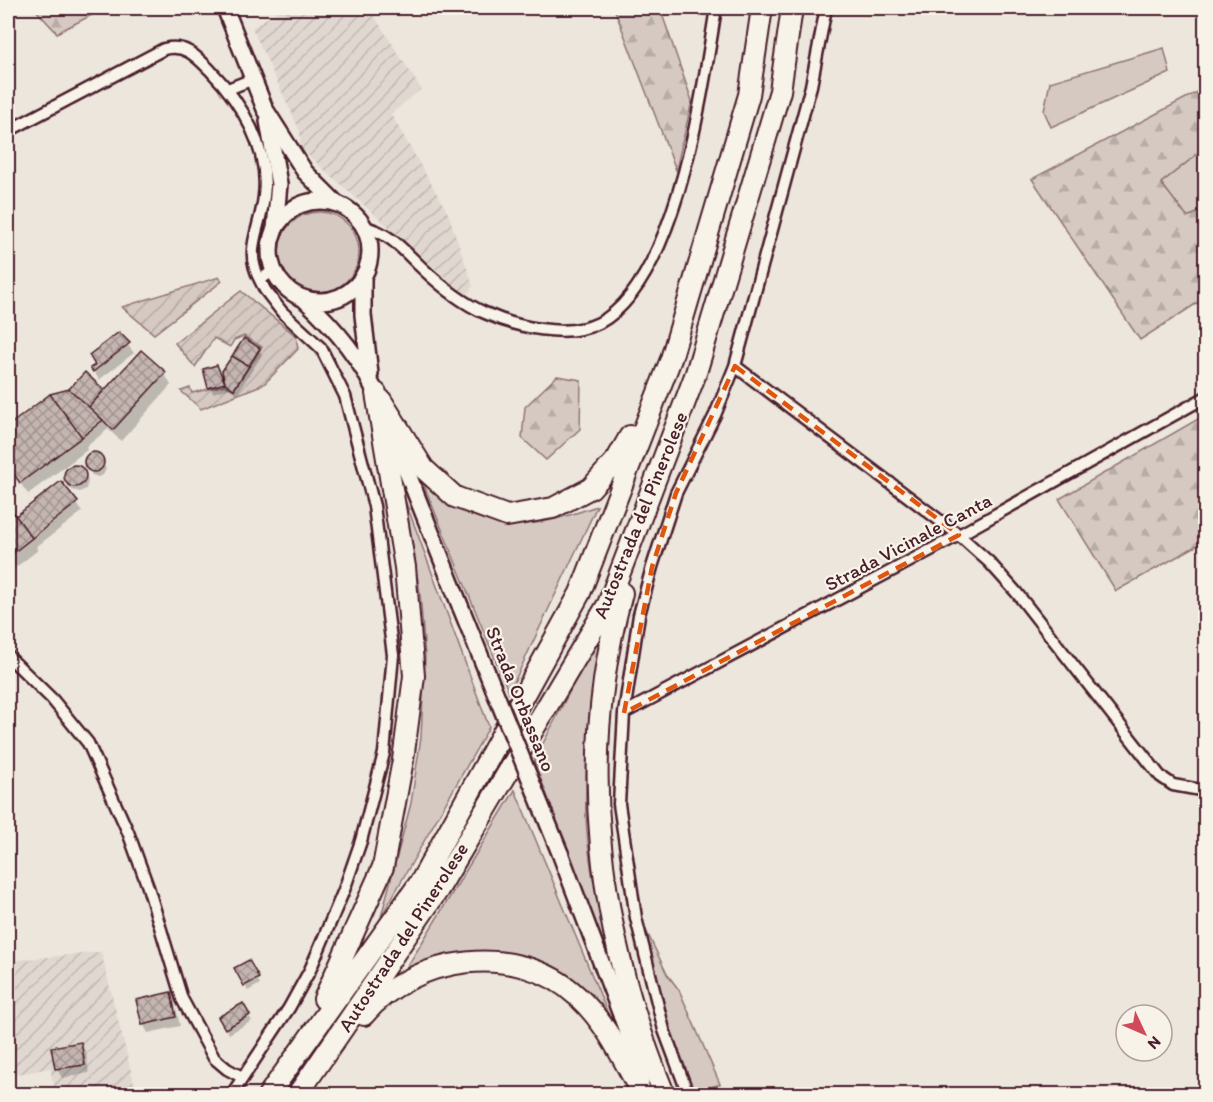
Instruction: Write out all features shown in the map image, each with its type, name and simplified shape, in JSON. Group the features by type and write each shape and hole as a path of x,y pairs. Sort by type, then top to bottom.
{"highway":[{"name":"Autostrada del Pinerolese","path":"268,1095 421,881 580,593 671,359 749,95 762,8"},
{"name":"Autostrada del Pinerolese","path":"299,1095 438,890 608,604 696,373 780,91 792,8"},
{"path":"373,386 424,469 455,497 507,516 553,508 591,488 617,459 671,359"},
{"path":"653,1094 642,1039 613,938 600,860 596,753 603,685 616,617 631,562 696,373"},
{"path":"268,1095 331,988 383,867 403,760 414,676 405,567 373,386"},
{"path":"299,1095 375,1001 408,978 439,967 485,961 510,964 535,971 556,980 575,994 596,1014 653,1094"}],"main road":[{"path":"225,8 265,109 305,172 337,204 353,213 364,227"},
{"path":"265,109 279,184 275,229 270,250 274,270"},
{"path":"275,229 286,215 301,205 319,201 337,204"},
{"name":"Strada Orbassano","path":"364,227 370,252 363,277 363,315 373,386"},
{"name":"Strada Orbassano","path":"274,270 281,282 331,324 373,386 560,853 653,1094"},
{"path":"304,299 321,301 338,298 352,290 363,277"}],"street":[{"path":"364,227 381,231 436,281 483,313 502,320 558,330 574,330 600,322 615,311 635,288 651,264 668,227 703,86 716,8"},
{"path":"688,1095 664,1030 636,918 619,804 624,713 639,615 658,548 676,493 715,415 735,366 811,86 826,8"},
{"path":"8,131 151,55 176,46 194,54 228,89 247,120 262,164 264,196 251,265 265,290 282,312 321,348 345,396 374,506 393,655 384,753 361,841 344,890 310,970 289,1008 232,1095"},
{"path":"228,89 253,79"},
{"path":"260,280 274,270"},
{"path":"735,366 959,535 1016,592 1160,776 1173,785 1206,791"},
{"name":"Strada Vicinale Canta","path":"624,713 959,535 1206,397"},
{"path":"8,656 52,699 88,743 120,814 148,887 182,999 214,1058 227,1069 242,1077"}],"highlighted area":[{"path":"735,366 959,535 624,713 652,567 676,493"}],"shaded area":[{"path":"282,8 369,8 421,89 391,114 448,213 473,286 466,296 301,149 300,131 252,28"},
{"path":"101,952 136,1091 120,1094 56,1094 50,1068 8,1076 8,961"}],"green space":[{"path":"34,8 105,8 57,33"},
{"path":"614,8 660,8 692,101 676,170"},
{"path":"1164,48 1170,73 1051,127 1044,111 1050,82"},
{"path":"1205,88 1205,148 1161,183 1187,217 1205,210 1205,298 1140,340 1032,179"},
{"path":"1205,148 1205,210 1187,217 1161,183"},
{"path":"319,212 334,215 347,224 356,237 359,252 356,267 347,280 334,289 319,292 304,289 291,280 282,267 279,252 282,237 291,224 304,215"},
{"path":"219,277 222,281 154,334 122,307"},
{"path":"241,291 296,336 298,349 264,384 201,409 181,391 190,388 192,393 225,385 234,390 262,347 244,336 234,340 230,347 214,338 195,367 175,343"},
{"path":"557,376 581,380 580,429 546,460 522,438 525,407"},
{"path":"1205,415 1205,541 1116,591 1059,499"},
{"path":"421,478 452,505 475,517 493,522 527,524 597,506 509,693"},
{"path":"405,500 489,727 381,917 411,803 421,737 425,656 420,593"},
{"path":"597,638 601,638 587,749 586,816 591,869 608,956 534,761"},
{"path":"515,790 611,1021 598,1006 536,964 404,972"},
{"path":"644,926 667,974 679,990 720,1084 694,1093 664,1011 652,969"}],"building":[{"path":"119,332 130,343 93,372 90,368 95,365 89,355"},
{"path":"244,338 260,348 249,366 232,356"},
{"path":"141,350 166,372 113,430 89,407"},
{"path":"232,356 249,366 234,389 225,383 222,371"},
{"path":"217,365 225,383 208,388 203,369"},
{"path":"85,372 104,390 89,407 69,389"},
{"path":"69,389 103,420 82,437 50,394"},
{"path":"50,394 82,437 20,483 8,466 8,426"},
{"path":"94,452 101,455 104,462 101,469 94,472 87,469 84,462 87,455"},
{"path":"75,465 83,468 86,476 83,484 75,487 67,484 64,476 67,468"},
{"path":"61,481 78,502 32,538 16,516"},
{"path":"8,505 32,538 8,557"},
{"path":"249,960 259,978 244,986 234,968"},
{"path":"171,992 176,1017 142,1025 136,1000"},
{"path":"243,1003 250,1015 225,1029 218,1017"},
{"path":"81,1042 85,1065 55,1069 51,1047"}]}
